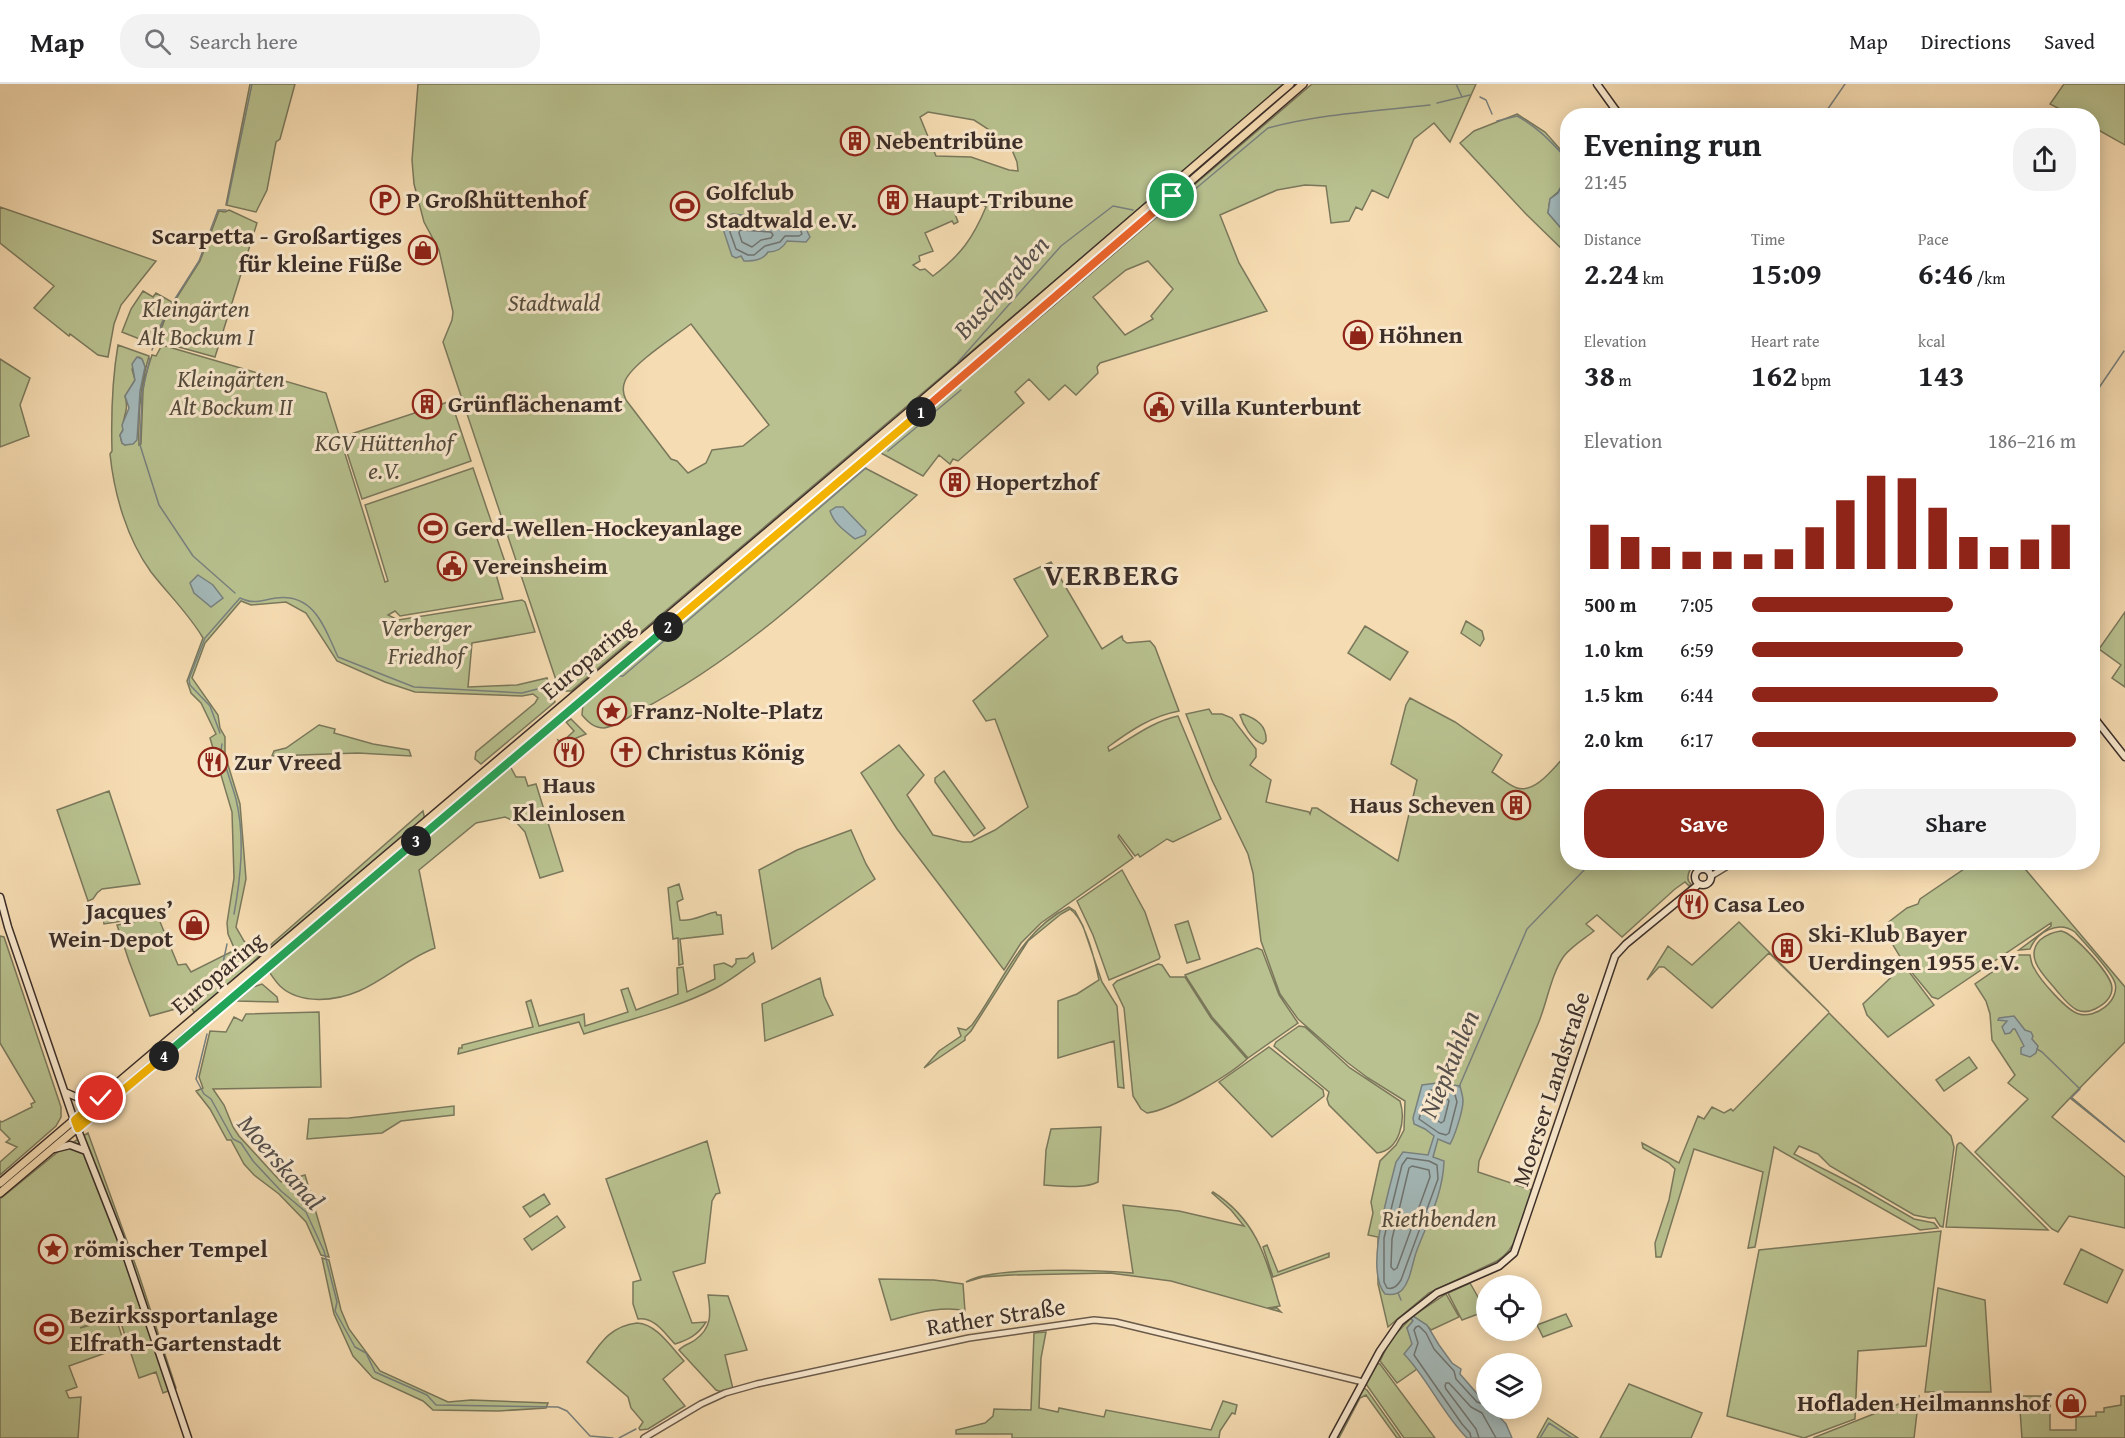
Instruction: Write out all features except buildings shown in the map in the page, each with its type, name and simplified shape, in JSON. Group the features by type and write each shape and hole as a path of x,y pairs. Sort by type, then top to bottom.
{"main road":[{"name":"Europaring","path":"0,1184 905,415 1290,84"},
{"name":"Europaring","path":"0,1193 1051,302 1303,84"},
{"path":"1597,84 1614,108"},
{"path":"2100,726 2125,757"},
{"path":"1699,870 1695,878 1699,884 1707,884 1711,876 1706,870"},
{"name":"Moerser Landstraße","path":"1333,1438 1394,1329 1413,1310 1437,1293 1503,1264 1514,1253 1615,956 1626,944 1699,884"},
{"path":"0,897 8,927 65,1092 120,1237 188,1438"},
{"path":"65,1092 83,1100 101,1098"},
{"path":"52,1150 68,1145 87,1152"}],"street":[{"path":"1711,876 1721,870"},
{"path":"0,930 8,927"},
{"name":"Rather Straße","path":"644,1438 701,1404 725,1393 757,1384 969,1338 1094,1320 1115,1322 1363,1382"}],"green space":[{"path":"250,84 295,84 280,139 276,142 267,190 256,212 226,205"},
{"name":"Stadtwald","path":"418,84 1287,84 571,691 565,691 558,686 443,342 453,312 439,250 424,222 414,184 412,160","holes":["928,112 974,120 988,129 1012,150 1018,171 971,157 936,156 920,117","979,202 986,207 976,228 959,253 933,276 925,269 920,270 913,265 920,261 919,256 933,251 925,233 952,221 954,224 958,222 955,214","691,324 769,425 743,446 712,450 706,463 688,473 677,461 671,459 624,395 623,386 629,374 654,351"]},
{"path":"1312,84 1476,84 1450,142 1434,123 1414,139 1388,198 1372,190 1362,210 1356,207 1349,221 1331,223 1326,186 1305,185 1277,190 1220,215 1239,263 1267,311 1100,363 1097,367 1098,373 1076,395 1065,385 1049,400 1029,379 1015,392 1024,403 958,461 953,459 950,464 939,455 923,476 881,453","holes":["1148,261 1173,289 1151,316 1153,319 1125,335 1093,297 1126,270"]},
{"path":"2064,84 2125,84 2125,145 2100,131 2100,108 2058,108 2050,104"},
{"path":"1517,114 1545,132 1560,149 1560,188 1550,199 1548,213 1560,227 1560,247 1460,143 1474,131"},
{"path":"0,207 156,261 121,305 114,324 108,357 98,355 70,334 69,336 34,308 54,286 0,243"},
{"name":"Kleingärten Alt Bockum I","path":"229,210 257,223 215,357 157,341 167,313 200,261 219,211"},
{"path":"143,291 153,297 156,293 172,302 157,333 147,342 122,332 131,309"},
{"path":"118,345 149,356 140,400 139,445 141,444 145,377 152,355 156,356 162,345 326,393 385,582 388,581 365,505 473,468 506,565 494,567 503,599 400,616 395,611 388,615 398,620 522,600 525,602 535,632 472,643 468,687 517,685 547,678 555,702 481,764 475,759 476,752 535,703 538,698 533,694 522,696 415,692 337,661 306,613 286,602 251,605 241,601 205,643 192,678 218,715 220,728 225,737 225,755 240,804 246,879 236,927 244,941 259,955 423,811 428,834 510,766 516,777 525,777 528,786 536,784 563,871 540,878 525,832 516,822 505,817 476,823 419,870 435,948 359,991 329,999 308,999 288,992 277,983 259,956 243,973 195,1014 190,1005 150,1016 117,925 158,917 178,965 186,964 191,972 235,950 228,934 227,923 234,878 232,812 210,738 216,734 201,703 191,693 187,681 203,638 151,572 135,545 118,500 110,454 112,451 112,398","holes":["139,357 145,367 125,445 120,435 126,411 125,396 135,380 132,369"]},
{"path":"0,359 30,378 20,405 29,436 0,447"},
{"name":"KGV Hüttenhof e.V.","path":"451,401 471,461 362,499 342,437"},
{"path":"865,468 917,495 786,611 716,664 628,718 612,725 604,728 597,727 584,718 583,704"},
{"path":"1051,562 1102,649 1122,636 1127,643 1150,641 1155,647 1179,711 1142,724 1108,747 1109,751 1150,726 1178,716 1221,819 1173,842 1167,839 1140,857 1138,854 1135,856 1119,835 1118,837 1133,858 1041,923 1021,943 1004,970 897,829 861,773 899,745 924,775 907,795 933,835 963,842 971,842 995,830 1028,807 995,719 986,721 973,701 1048,636 1014,579"},
{"path":"2125,612 2125,687 2112,678 2121,665 2100,648"},
{"path":"1466,621 1482,631 1484,639 1480,646 1461,633"},
{"path":"1365,626 1408,652 1390,680 1348,653"},
{"name":"Riethbenden","path":"1410,698 1455,722 1502,755 1492,772 1517,788 1524,789 1538,783 1560,762 1560,870 1691,870 1688,879 1691,884 1689,886 1685,882 1675,889 1622,937 1597,915 1586,924 1594,931 1564,956 1552,980 1538,1024 1479,1161 1478,1172 1532,1190 1516,1239 1505,1255 1497,1261 1429,1293 1388,1327 1378,1284 1378,1237 1368,1235 1373,1213 1371,1202 1380,1161 1396,1145 1404,1130 1405,1101 1348,1063 1298,1019 1280,994 1261,941 1253,873 1248,854 1212,780 1186,714 1209,709 1212,714 1222,714 1232,718 1256,749 1256,757 1250,765 1271,780 1266,802 1310,814 1312,808 1317,808 1398,861 1417,780 1391,764 1406,705"},
{"path":"1240,715 1253,718 1263,727 1266,741 1263,744 1255,740 1248,732"},
{"path":"571,719 586,734 560,745 558,740 562,742 574,731 566,722"},
{"path":"319,725 335,729 334,733 373,744 409,750 411,756 358,753 272,756 274,751 286,748"},
{"path":"944,771 985,828 974,836 935,782 935,778"},
{"path":"109,791 140,884 102,889 88,901 57,810"},
{"path":"851,830 875,879 772,949 759,870 797,850"},
{"path":"1122,870 1145,912 1160,957 1109,980 1093,935 1077,901"},
{"path":"1963,870 2026,870 2125,987 2125,1042 2071,1097 2125,1142 2070,1098 2052,1117 2125,1177 2125,1228 2069,1216 2058,1232 2052,1229 1975,1152 2028,1099 2008,1083 2015,1075 1992,1040 1990,1014 1986,1001 1975,984 2017,955 2030,955 2033,966 2048,987 2074,1012 2085,1015 2099,1011 2110,1002 2116,990 2113,978 2075,932 2062,927 2043,933 2030,949 2019,950 2051,926 2051,923 1938,999 1932,997 1897,953 1886,924 1907,908 1918,904 1920,899"},
{"path":"679,884 683,899 677,902 680,920 689,920 716,912 717,915 721,915 723,934 680,939 683,964 679,965 678,938 673,939 668,888"},
{"path":"1069,907 1075,911 1080,921 1070,909 1028,941 965,1040 924,1068 939,1051 961,1036 958,1028 966,1030 972,1025 1025,944 1037,930 1052,917"},
{"path":"126,908 129,920 104,924 102,912"},
{"path":"1188,921 1200,959 1187,963 1175,925"},
{"path":"1739,922 1829,1012 1769,953 1712,1008 1664,967 1659,967 1647,980 1668,946 1692,965"},
{"path":"2061,931 2083,946 2110,982 2112,992 2109,998 2093,1010 2082,1012 2071,1006 2042,973 2035,960 2035,947 2040,940"},
{"path":"0,936 4,937 61,1107 61,1117 56,1126 0,1175 0,1162 17,1147 6,1142 10,1139 0,1129 0,1121 32,1107 31,1104 35,1102 0,1043"},
{"path":"1257,948 1262,950 1279,995 1298,1023 1248,1058 1212,1017 1185,975"},
{"path":"753,953 755,962 726,982 668,1008 584,1034 579,1022 458,1054 462,1045 533,1027 526,1002 531,1000 539,1026 584,1014 585,1026 628,1012 621,990 628,988 636,1010 678,994 677,968 683,967 687,992 715,979 714,965 724,963 732,967 736,959 747,958"},
{"path":"1094,958 1102,982 1117,1006 1124,1088 1118,1087 1114,1041 1058,1058 1058,1001 1077,994 1099,980"},
{"path":"1158,964 1162,965 1170,977 1185,977 1211,1018 1247,1059 1199,1091 1170,1106 1147,1113 1141,1109 1133,1096 1124,1008 1113,985 1117,981"},
{"path":"1904,965 1934,1005 1888,1037 1867,1015 1863,1004"},
{"path":"820,978 824,996 833,1015 765,1041 762,1004"},
{"path":"262,984 277,997 278,1002 237,1001 253,987"},
{"path":"319,1012 321,1087 213,1089 224,1105 239,1136 281,1182 305,1175 329,1257 321,1255 306,1222 279,1194 254,1175 244,1164 231,1140 227,1140 210,1109 196,1091 203,1088 199,1077 210,1031 226,1032 234,1017 242,1021 246,1014"},
{"path":"1829,1013 1951,1136 1954,1147 1943,1227 1935,1218 1914,1215 1830,1166 1818,1154 1799,1146 1794,1154 1857,1186 1914,1219 1934,1223 1938,1228 1920,1230 1774,1147 1755,1247 1748,1248 1763,1172 1694,1149 1661,1257 1656,1257 1655,1243 1669,1200 1675,1169 1643,1148 1642,1143 1679,1163 1698,1116 1704,1119 1712,1107 1724,1113 1731,1109 1733,1111"},
{"path":"1299,1026 1305,1027 1350,1068 1400,1101 1402,1117 1399,1133 1396,1140 1385,1151 1377,1153 1329,1105 1327,1099 1329,1092 1274,1046 1276,1042"},
{"path":"1269,1047 1323,1090 1324,1096 1272,1137 1219,1082"},
{"path":"1969,1057 1977,1068 1944,1091 1936,1080"},
{"path":"454,1106 454,1115 401,1121 382,1133 307,1139 309,1119 349,1118"},
{"path":"1101,1127 1098,1182 1079,1186 1044,1185 1046,1150 1051,1129"},
{"path":"88,1133 138,1272 176,1388 163,1393 156,1372 139,1378 118,1314 80,1328 116,1318 125,1346 69,1366 77,1387 66,1391 69,1398 81,1397 78,1438 0,1438 0,1199 59,1151"},
{"path":"707,1141 720,1193 716,1194 712,1201 705,1263 673,1272 692,1323 706,1322 692,1336 675,1344 655,1323 638,1319 633,1304 633,1282 641,1280 606,1179"},
{"path":"1959,1143 1961,1143 2048,1230 1946,1227"},
{"path":"1213,1192 1239,1214 1256,1239 1269,1268 1280,1306 1268,1308 1277,1308 1281,1312 1171,1281 1110,1273 1011,1275 983,1277 966,1282 979,1277 998,1273 1021,1271 1072,1270 1133,1273 1123,1205 1179,1211 1244,1226"},
{"path":"544,1194 550,1204 530,1217 523,1207"},
{"path":"557,1216 565,1227 532,1250 524,1239"},
{"path":"1941,1231 1926,1346 1858,1351 1855,1419 1804,1438 1727,1416 1759,1250"},
{"path":"1267,1245 1278,1272 1329,1253 1329,1257 1273,1277 1263,1247"},
{"path":"2081,1249 2123,1270 2107,1303 2064,1284"},
{"path":"322,1258 329,1260 341,1310 349,1329 380,1371 448,1402 471,1400 548,1403 546,1408 498,1411 433,1410 423,1401 373,1378 353,1356 334,1314"},
{"path":"879,1279 934,1280 963,1284 965,1311 938,1310 891,1320"},
{"path":"1470,1283 1476,1294 1476,1315 1462,1320 1448,1293"},
{"path":"1938,1288 1985,1300 1991,1392 1925,1392"},
{"path":"1446,1294 1459,1317 1431,1330 1413,1316"},
{"path":"708,1295 728,1296 747,1350 725,1355 733,1389 722,1392 716,1390 679,1350 705,1331 710,1314"},
{"path":"1566,1314 1572,1326 1543,1337 1542,1323"},
{"path":"1411,1318 1413,1321 1407,1328 1413,1342 1413,1363 1417,1369 1397,1383 1380,1361 1391,1339"},
{"path":"637,1323 651,1327 684,1361 663,1379 685,1406 648,1429 640,1430 643,1422 631,1408 628,1397 587,1362 613,1331"},
{"path":"1046,1332 1041,1358 1039,1408 1058,1412 1059,1408 1104,1417 1106,1410 1211,1430 1223,1401 1237,1405 1235,1414 1232,1413 1220,1431 1219,1438 1012,1438 1012,1434 956,1434 956,1430 985,1423 993,1416 994,1409 1031,1410 1034,1333"},
{"path":"1378,1363 1435,1438 1404,1438 1366,1384"},
{"path":"1629,1384 1702,1413 1691,1438 1600,1438"},
{"path":"1364,1388 1401,1438 1397,1438 1366,1395 1360,1398 1339,1438 1336,1438"},
{"path":"1919,1396 1914,1438 1813,1438"},
{"path":"2019,1396 2050,1396 2050,1430 2076,1430 2076,1417 2096,1416 2096,1412 2104,1412 2104,1408 2121,1405 2121,1396 2125,1396 2125,1438 2022,1438"},
{"path":"1548,1418 1578,1438 1537,1438"}],"water":[{"path":"1560,189 1560,227 1548,213 1550,199"},
{"path":"732,214 802,221 810,237 806,242 787,241 779,249 768,252 761,258 744,261 741,256 736,258 732,256 724,232 724,222"},
{"path":"137,357 142,359 145,367 140,391 137,440 133,444 125,445 120,435 129,408 125,396 135,380 132,364"},
{"path":"836,507 843,507 866,531 865,535 855,539 840,527 830,511"},
{"path":"198,575 213,585 223,598 211,607 194,593 190,583"},
{"path":"2014,1016 2025,1030 2031,1032 2032,1039 2038,1046 2036,1053 2030,1057 2021,1054 2021,1048 2024,1046 2015,1029 2005,1034 2002,1027 2007,1021 1998,1020"},
{"path":"1437,1083 1460,1086 1463,1101 1460,1116 1450,1144 1438,1139 1433,1157 1444,1161 1441,1185 1407,1281 1398,1293 1385,1294 1379,1283 1377,1249 1388,1191 1396,1162 1403,1152 1428,1155 1434,1136 1414,1124 1413,1118 1422,1085"},
{"path":"1413,1316 1427,1325 1452,1363 1461,1369 1460,1374 1476,1392 1476,1419 1501,1419 1512,1438 1467,1438 1458,1428 1404,1354 1412,1344 1407,1328 1413,1321 1411,1318"}],"waterway":[{"path":"227,204 252,84"},
{"name":"Buschgraben","path":"1456,84 1462,97"},
{"path":"1828,108 1845,84"},
{"name":"Buschgraben","path":"1437,103 1470,95"},
{"name":"Niepkuhlen","path":"1480,97 1486,100 1492,114"},
{"name":"Buschgraben","path":"1163,216 1268,128 1328,116 1430,105"},
{"name":"Niepkuhlen","path":"1497,121 1517,116 1538,130 1560,152"},
{"name":"Buschgraben","path":"958,362 1061,246 1113,206 1133,210"},
{"path":"152,350 166,313 199,261 218,210 226,210"},
{"path":"2100,386 2124,351"},
{"path":"150,358 142,393 140,445 159,505 193,556 235,593"},
{"name":"Buschgraben","path":"888,451 961,390"},
{"name":"Buschgraben","path":"619,676 623,676 866,468"},
{"name":"Buschgraben","path":"220,733 210,706 190,685 189,679 205,638 240,598 254,602 276,598 300,601 317,615 338,657 414,687 522,693 549,686"},
{"name":"Buschgraben","path":"565,682 594,670"},
{"name":"Moerskanal","path":"222,744 221,750 239,813 240,871 234,914"},
{"name":"Niepkuhlen","path":"1459,1087 1527,929 1584,870"},
{"name":"Moerskanal","path":"221,972 227,944"},
{"name":"Moerskanal","path":"207,1034 196,1079 204,1094 211,1099 233,1139 241,1143 253,1161 281,1191 306,1212 324,1251 337,1302 335,1311 355,1347 366,1353 375,1372 427,1395 436,1405 558,1407 567,1411 590,1436 613,1438"},
{"path":"2037,1049 2080,1089 2071,1098 2125,1142"},
{"name":"Niepkuhlen","path":"1398,1293 1401,1300"},
{"path":"1540,1438 1549,1423 1572,1438"},
{"name":"Moerskanal","path":"619,1438 636,1429"}],"place":[{"name":"Nebentribüne","path":"855,141"},
{"name":"P Großhüttenhof","path":"385,200"},
{"name":"Haupt-Tribune","path":"893,200"},
{"name":"Golfclub Stadtwald e.V.","path":"685,206"},
{"name":"Scarpetta - Großartiges für kleine Füße","path":"423,250"},
{"name":"Höhnen","path":"1358,335"},
{"name":"Grünflächenamt","path":"427,404"},
{"name":"Villa Kunterbunt","path":"1159,407"},
{"name":"Hopertzhof","path":"955,482"},
{"name":"Gerd-Wellen-Hockeyanlage","path":"433,528"},
{"name":"Vereinsheim","path":"452,566"},
{"name":"Franz-Nolte-Platz","path":"612,711"},
{"name":"Haus Kleinlosen","path":"569,752"},
{"name":"Christus König","path":"626,752"},
{"name":"Zur Vreed","path":"213,762"},
{"name":"Haus Scheven","path":"1516,805"},
{"name":"Casa Leo","path":"1693,904"},
{"name":"Jacques’ Wein-Depot","path":"194,925"},
{"name":"Ski-Klub Bayer Uerdingen 1955 e.V.","path":"1787,948"},
{"name":"römischer Tempel","path":"53,1249"},
{"name":"Bezirkssportanlage Elfrath-Gartenstadt","path":"49,1329"},
{"name":"Hofladen Heilmannshof","path":"2071,1403"}],"district":[{"name":"VERBERG","path":"1112,575"}],"route":[{"path":"101,1098 75,1120 78,1128 1051,302 1172,196"}],"park label":[{"name":"Kleingärten Alt Bockum II","path":"231,393"},
{"name":"Verberger Friedhof","path":"426,642"}]}
